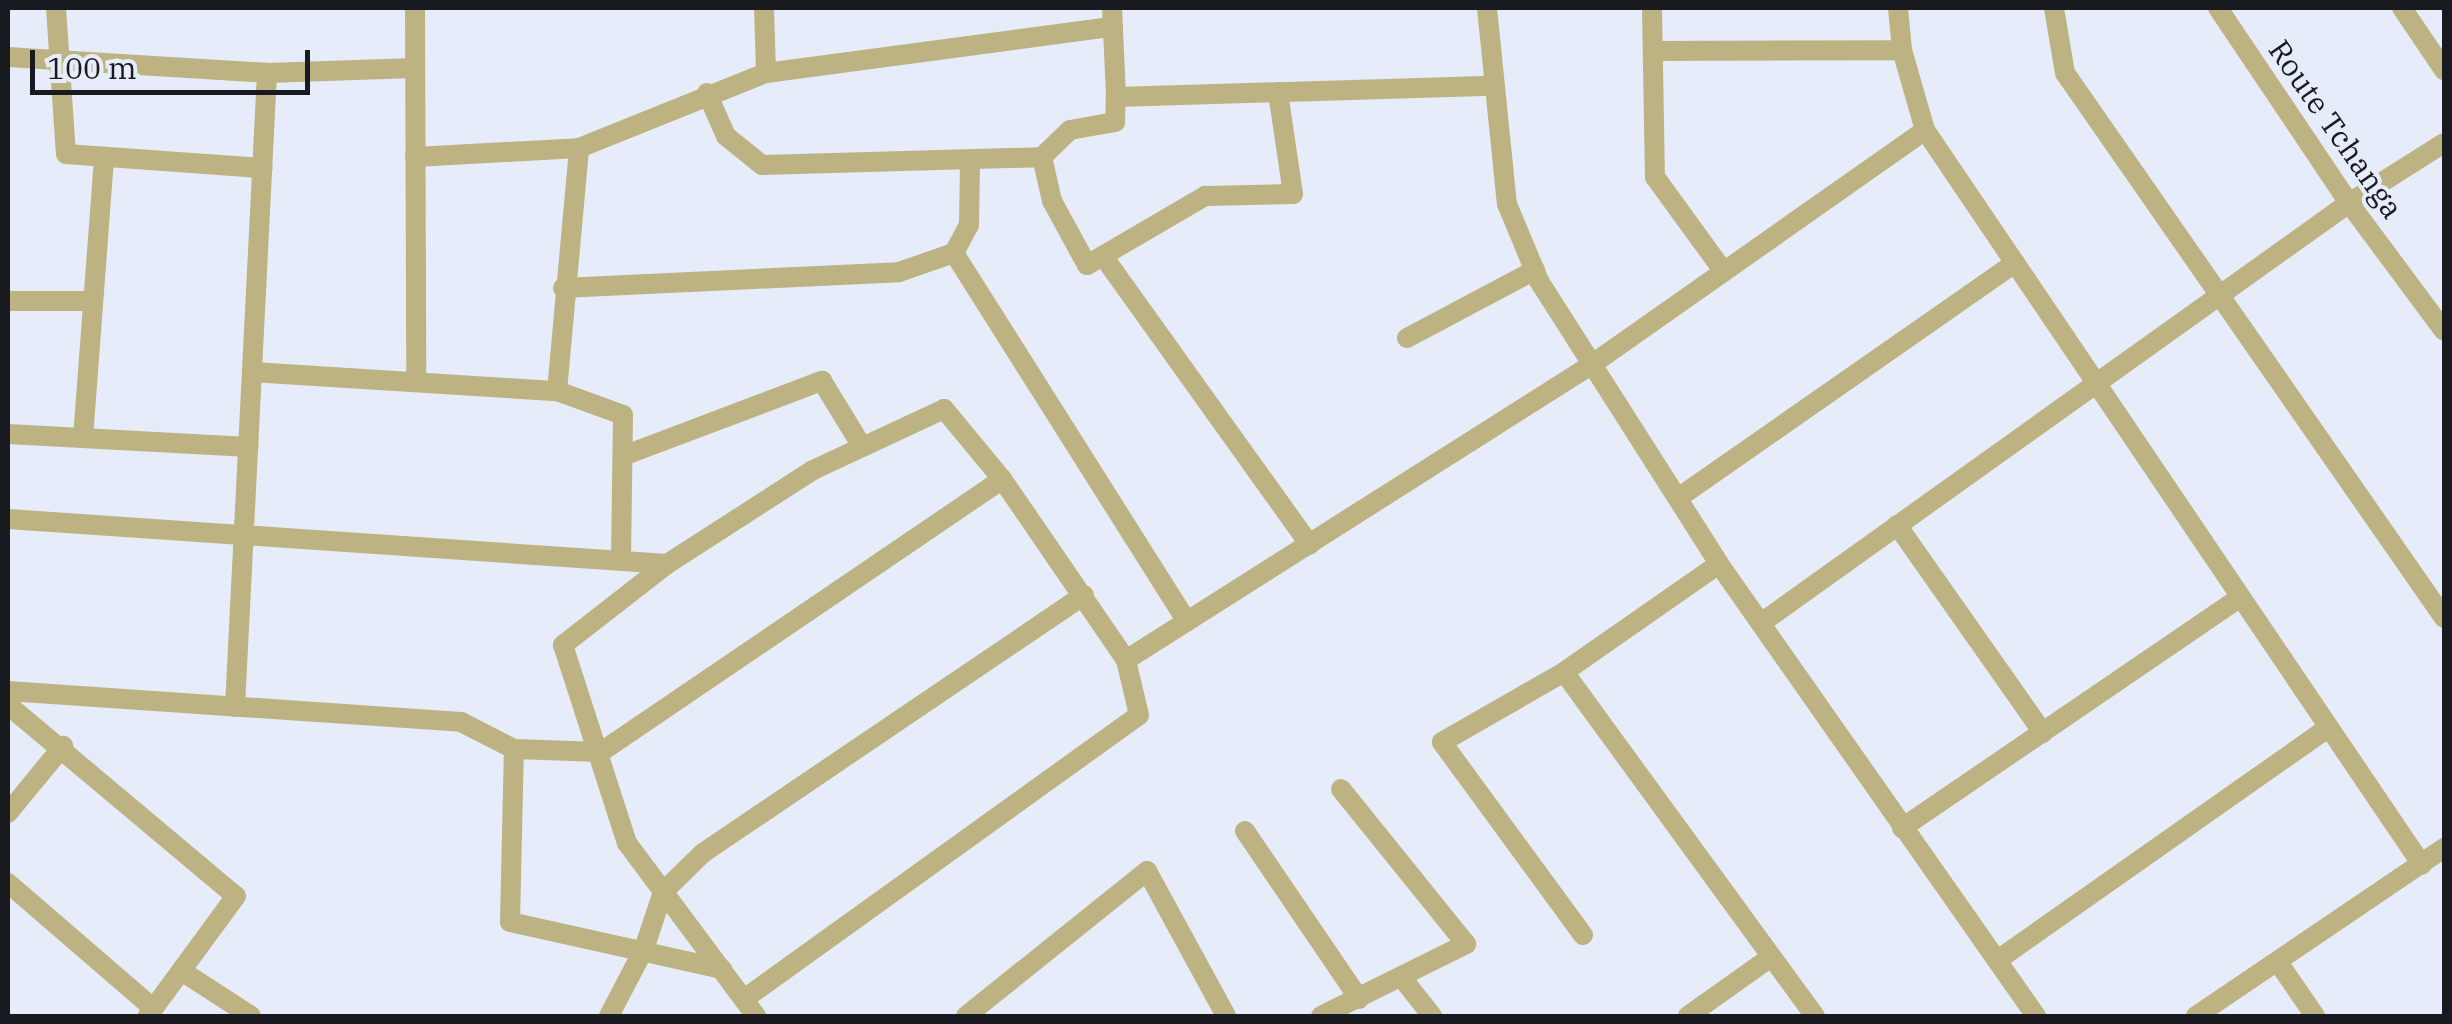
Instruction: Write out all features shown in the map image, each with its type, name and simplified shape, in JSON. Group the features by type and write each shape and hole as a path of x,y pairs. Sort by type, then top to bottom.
{"street":[{"path":"56,8 66,154 262,168"},
{"path":"415,8 416,380"},
{"path":"764,8 766,73"},
{"path":"1487,8 1507,204 1535,270 1718,564 2036,1016"},
{"path":"1652,8 1656,177 1724,272"},
{"path":"1898,8 1902,50 1925,130 2422,865"},
{"path":"2054,8 2065,73 2444,618"},
{"name":"Route Tchanga","path":"2218,8 2349,204 2441,319"},
{"path":"2402,8 2444,70"},
{"path":"416,157 579,148 707,93 766,73 1113,17 1115,122 1070,130 1042,157 762,165 726,136 707,93"},
{"path":"1653,51 1902,50"},
{"path":"8,57 267,73 415,68"},
{"path":"235,707 267,73"},
{"path":"1116,97 1492,86"},
{"path":"1042,157 1066,234 1087,265 1205,196 1293,194 1278,92"},
{"path":"1126,660 1591,365 1925,130"},
{"path":"1761,622 2219,294 2444,144"},
{"path":"556,391 579,148"},
{"path":"83,438 104,157"},
{"path":"563,288 899,272 954,253 968,225 970,160"},
{"path":"954,253 1187,622"},
{"path":"1103,256 1310,545"},
{"path":"1678,498 2015,263"},
{"path":"1407,338 1535,270"},
{"path":"8,301 93,300"},
{"path":"252,372 556,391 623,414 622,561"},
{"path":"622,456 822,381 861,444"},
{"path":"944,409 1002,479 1126,660 1139,714 750,1008 627,843 601,752 563,645 667,564 861,444 944,409"},
{"path":"8,434 249,447"},
{"path":"8,691 462,722 514,749 601,752 1002,479"},
{"path":"8,519 667,564"},
{"path":"1897,525 2043,732"},
{"path":"1582,935 1442,742 1564,672 1718,564"},
{"path":"609,1016 644,949 663,892 702,853 1084,594"},
{"path":"1902,828 2240,597"},
{"path":"1564,672 1815,1016"},
{"path":"8,705 63,746 236,896 150,1012 8,883"},
{"path":"1999,959 2329,727"},
{"path":"8,813 63,746"},
{"path":"514,749 510,922 722,969"},
{"path":"1321,1016 1403,979 1466,944 1341,789"},
{"path":"1245,830 1359,999"},
{"path":"2196,1016 2280,964 2444,848"},
{"path":"966,1016 1147,871 1220,1014"},
{"path":"1688,1016 1771,957"},
{"path":"2280,964 2315,1016"},
{"path":"183,972 251,1016"},
{"path":"1403,979 1432,1016"}]}
